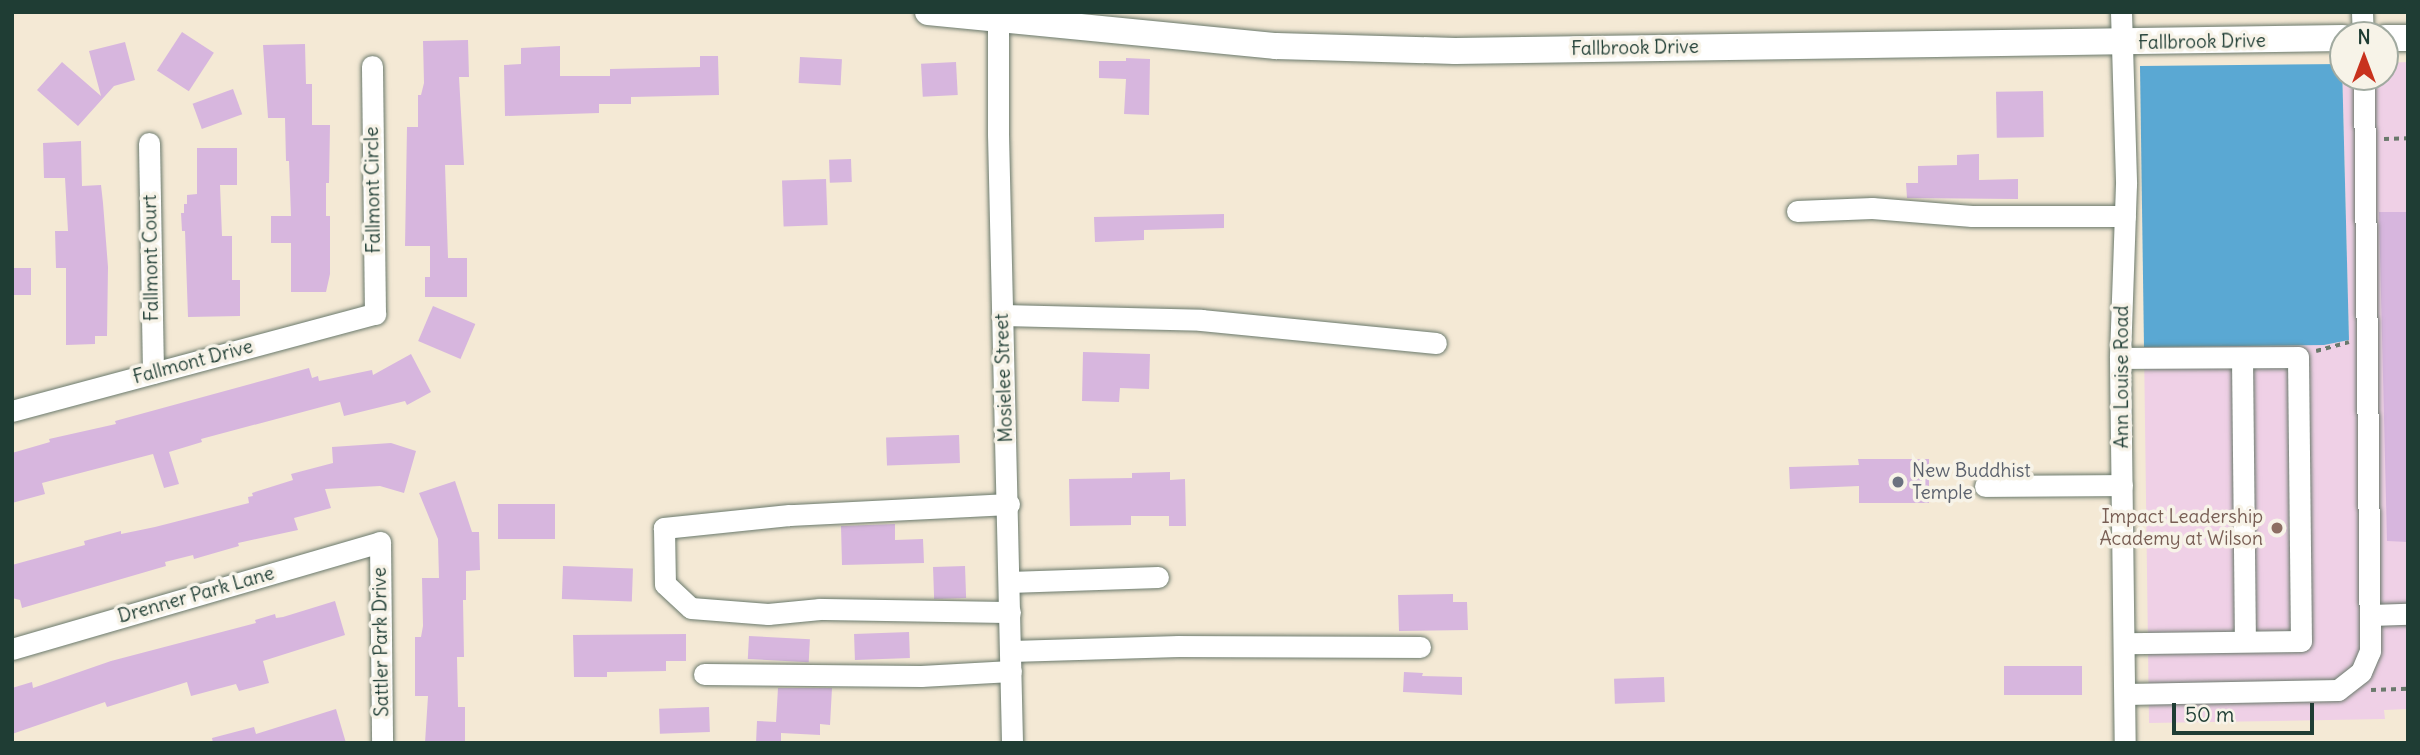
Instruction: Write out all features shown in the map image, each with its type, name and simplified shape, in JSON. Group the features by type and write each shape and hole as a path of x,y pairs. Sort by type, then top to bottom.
{"main road":[{"name":"Fallbrook Drive","path":"928,12 998,15 1276,47 1414,50 2121,44 2329,38"}],"street":[{"name":"Ann Louise Road","path":"2122,12 2125,216 2120,358 2126,643 2125,743"},
{"name":"Mosielee Street","path":"998,15 1012,743"},
{"name":"Fallmont Circle","path":"372,66 374,314"},
{"path":"2124,694 2338,690 2361,672 2370,651 2364,91"},
{"name":"Fallmont Court","path":"149,143 153,373"},
{"path":"1797,211 1872,208 1972,216 2125,216"},
{"name":"Fallmont Drive","path":"12,411 374,314"},
{"path":"1002,315 1201,320 1436,343"},
{"path":"2120,358 2298,357 2301,641 2126,643"},
{"path":"2242,358 2245,641"},
{"path":"1985,486 2122,485"},
{"path":"1009,504 789,515 664,528 665,584 691,608 768,614 820,610 1010,612"},
{"name":"Drenner Park Lane","path":"12,649 380,542"},
{"name":"Sattler Park Drive","path":"380,542 383,743"},
{"path":"1009,582 1158,577"},
{"path":"2371,615 2408,614"},
{"path":"704,674 920,676 1011,661 1180,646 1420,647"}],"shaded area":[{"name":"Impact Leadership Academy at Wilson","path":"2399,62 2408,62 2408,709 2384,710 2385,719 2149,723 2144,347 2324,345 2349,340 2343,91 2399,91"}],"water":[{"path":"2329,64 2329,91 2343,91 2349,340 2324,345 2144,347 2140,66"}],"building":[{"path":"182,32 214,53 189,91 157,71"},
{"path":"468,40 469,77 459,77 464,165 445,165 448,258 467,258 467,297 425,297 425,277 430,277 430,246 405,246 407,127 418,127 418,95 421,95 424,83 423,41"},
{"path":"125,42 135,80 114,86 78,126 37,90 62,62 101,96 89,51"},
{"path":"305,44 306,84 312,84 312,125 330,125 326,216 330,216 330,274 326,292 291,292 291,243 271,243 271,216 291,216 289,161 286,161 285,118 268,118 263,45"},
{"path":"560,46 560,76 610,76 610,69 700,67 700,56 718,56 719,95 631,97 631,104 599,104 599,113 505,116 504,65 521,64 521,48"},
{"path":"800,57 842,59 841,85 799,83"},
{"path":"1126,58 1150,59 1149,115 1124,114 1126,79 1099,78 1099,61 1126,61"},
{"path":"956,62 958,95 923,97 921,64"},
{"path":"233,89 242,114 202,129 193,104"},
{"path":"2043,91 2044,137 1997,138 1996,92"},
{"path":"81,141 82,186 101,185 108,267 107,336 95,336 95,344 66,345 66,268 56,268 55,231 68,231 65,178 44,178 43,143"},
{"path":"197,148 237,148 237,185 220,185 222,236 232,236 232,280 240,280 240,316 188,317 185,231 182,231 181,213 184,213 184,204 187,204 187,195 197,194"},
{"path":"1979,154 1979,180 2018,179 2018,199 1907,198 1906,183 1918,183 1918,166 1957,165 1957,155"},
{"path":"851,159 852,182 830,183 829,160"},
{"path":"826,179 828,225 784,227 782,181"},
{"path":"2379,212 2408,212 2408,542 2387,541"},
{"path":"1224,214 1224,228 1144,230 1144,240 1095,242 1094,217"},
{"path":"12,268 31,268 31,295 12,295"},
{"path":"433,306 475,324 460,359 418,341"},
{"path":"1083,352 1150,354 1149,389 1120,388 1119,402 1082,401"},
{"path":"411,354 431,392 407,405 405,401 344,416 340,402 201,439 202,442 169,452 179,484 164,488 153,454 42,483 45,494 12,503 12,453 50,442 49,439 116,424 115,421 309,368 312,378 318,376 319,381 372,370 373,375"},
{"path":"959,435 960,463 887,466 886,438"},
{"path":"391,443 416,451 404,493 380,486 325,489 331,508 294,518 298,530 238,543 239,546 194,559 193,555 165,562 166,566 22,608 20,600 12,598 12,565 85,545 84,541 121,531 121,534 155,527 249,503 248,497 253,496 252,493 293,480 291,474 333,463 332,447"},
{"path":"1858,459 1929,459 1929,503 1859,503 1859,486 1790,489 1789,467 1859,465"},
{"path":"1170,472 1170,480 1185,479 1186,526 1169,526 1169,516 1131,516 1131,525 1070,526 1069,479 1132,478 1132,473"},
{"path":"455,481 472,532 479,532 480,570 466,571 466,600 463,600 464,657 457,657 458,707 465,707 465,743 425,743 428,696 415,696 415,637 421,637 423,626 422,578 439,578 438,539 419,493"},
{"path":"498,504 555,504 555,539 498,539"},
{"path":"895,524 895,540 923,539 924,563 842,565 841,526"},
{"path":"563,566 633,568 632,601 562,599"},
{"path":"965,566 966,598 934,599 933,567"},
{"path":"1453,594 1453,602 1467,602 1468,630 1399,631 1398,595"},
{"path":"335,601 345,635 263,661 269,683 239,691 236,684 191,696 187,682 107,707 105,702 12,734 12,688 32,682 33,688 111,661 256,623 255,620 275,614 276,618 283,617"},
{"path":"909,632 910,658 855,660 854,634"},
{"path":"686,634 686,661 666,661 666,671 607,672 607,677 574,677 573,635"},
{"path":"749,636 810,639 809,662 748,659"},
{"path":"2004,666 2082,666 2082,695 2004,695"},
{"path":"1404,672 1423,673 1422,676 1462,677 1462,695 1403,692"},
{"path":"1664,677 1665,702 1615,704 1614,679"},
{"path":"778,688 832,688 830,725 820,724 820,735 781,733 781,743 756,743 757,721 776,722"},
{"path":"709,707 710,732 660,734 659,709"},
{"path":"336,709 346,743 213,743 212,738 254,727 256,734"}],"place":[{"name":"New Buddhist Temple","path":"1898,482"},
{"name":"Impact Leadership Academy at Wilson","path":"2277,528"}]}
